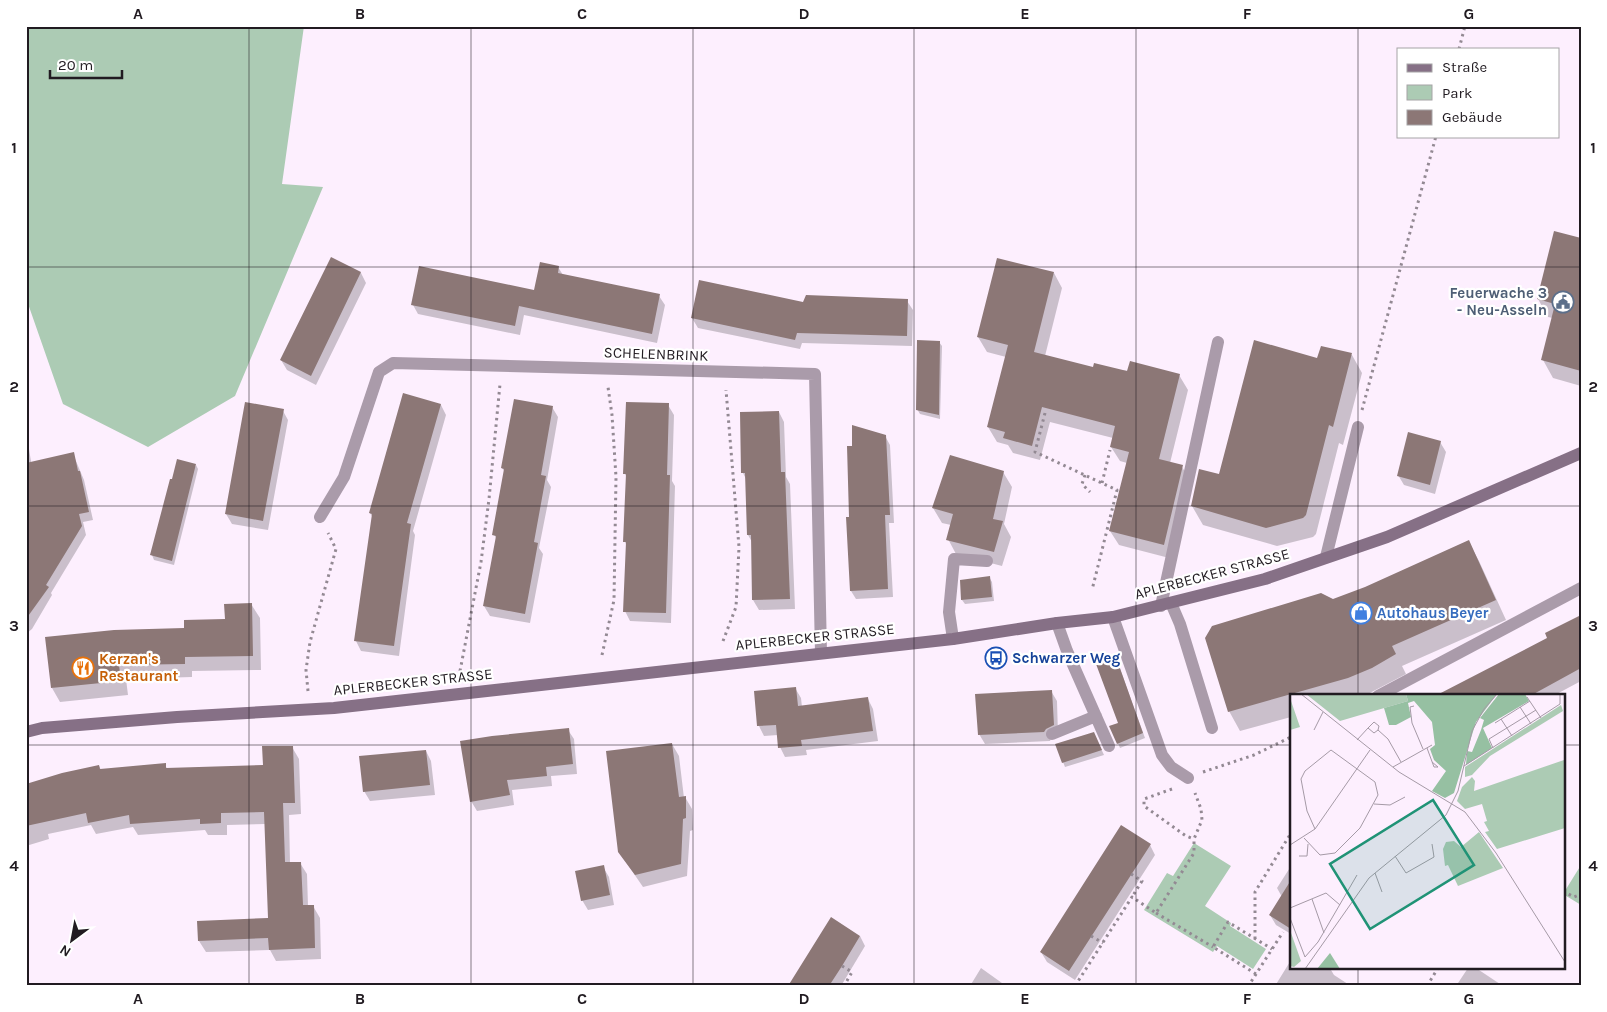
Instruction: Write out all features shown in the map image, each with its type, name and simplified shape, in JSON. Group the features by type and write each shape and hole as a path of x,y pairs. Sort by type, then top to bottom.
{"main road":[{"name":"APLERBECKER STRASSE","path":"26,732 42,728 168,718 334,708 952,638 1113,617 1264,579 1388,537 1581,453"}],"street":[{"path":"1212,728 1181,630 1166,605 1218,342"},
{"name":"SCHELENBRINK","path":"320,517 344,477 379,372 392,363 815,374 821,653"},
{"path":"1326,557 1358,428"},
{"path":"952,638 949,612 954,559 987,561"},
{"path":"1382,694 1581,588"},
{"path":"1113,617 1162,755 1171,767 1190,783"},
{"path":"1056,623 1066,651 1109,746"},
{"path":"1052,734 1096,716"}],"path":[{"path":"1459,48 1465,26"},
{"path":"1358,428 1435,138"},
{"path":"460,671 481,562 489,499 501,366"},
{"path":"602,655 614,600 616,477 612,415 605,369"},
{"path":"724,641 736,607 739,547 725,372"},
{"path":"1045,413 1035,452 1117,490 1092,590"},
{"path":"1102,483 1110,450"},
{"path":"1084,475 1082,484 1090,492"},
{"path":"307,681 306,670 310,642 336,549 320,517"},
{"path":"1194,839 1186,836 1147,808 1143,802 1144,799 1190,783 1290,737"},
{"path":"1156,913 1194,853 1194,839 1202,820 1201,810 1190,783"},
{"path":"1255,938 1254,892 1290,835"},
{"path":"1075,986 1142,882 1131,874"},
{"path":"1564,891 1574,897 1581,894"},
{"path":"1132,897 1256,974"},
{"path":"1213,947 1228,922 1272,949"},
{"path":"1251,986 1249,985 1283,932"},
{"path":"1092,936 1102,942"},
{"path":"842,966 852,972 844,986"},
{"path":"1427,986 1437,970"}],"green space":[{"path":"26,26 304,26 282,184 323,187 235,396 148,447 63,404 26,298"},
{"path":"1194,843 1231,866 1205,906 1231,923 1230,926 1266,949 1253,969 1217,946 1213,952 1144,910 1167,873 1173,876"},
{"path":"1581,865 1581,905 1564,895"}],"building":[{"name":"Feuerwache 3 - Neu-Asseln","path":"1554,231 1581,238 1581,371 1541,360 1555,304 1537,299"},
{"path":"331,257 361,272 311,376 280,360"},
{"path":"997,258 1054,272 1034,352 1093,367 1094,363 1127,371 1130,361 1180,374 1159,459 1183,465 1164,545 1109,531 1129,452 1110,447 1115,426 1042,407 1032,446 1003,438 1005,432 987,427 1008,345 977,337"},
{"path":"540,262 559,266 558,273 660,294 652,334 519,306 515,326 411,305 419,266 534,290"},
{"path":"699,280 803,302 806,295 908,299 907,336 797,333 795,340 691,318"},
{"path":"917,340 940,341 939,415 916,410"},
{"path":"1254,340 1317,358 1321,346 1352,353 1333,427 1329,425 1306,515 1303,518 1266,528 1191,506 1199,469 1219,474"},
{"path":"403,393 441,404 407,523 411,524 394,646 354,641 372,514 369,513"},
{"path":"514,399 553,406 541,475 546,476 534,542 538,543 525,614 483,606 496,536 492,535 504,469 501,468"},
{"path":"245,402 284,409 263,521 225,514"},
{"path":"626,402 669,403 667,475 670,475 666,613 623,612 626,542 623,542 626,474 623,474"},
{"path":"779,411 781,472 785,472 790,599 752,600 751,535 747,535 745,473 741,473 740,412"},
{"path":"852,425 886,435 890,515 885,515 888,589 850,591 846,517 849,517 847,446 852,446"},
{"path":"1408,432 1441,441 1430,485 1397,476"},
{"path":"74,452 89,512 79,514 82,526 46,585 49,587 26,619 26,463"},
{"path":"950,455 1004,471 993,519 1003,521 994,552 946,540 953,514 932,508"},
{"path":"177,459 196,464 172,561 150,555"},
{"name":"Autohaus Beyer","path":"1469,540 1496,600 1392,646 1396,654 1372,668 1348,678 1228,712 1205,638 1212,626 1321,593 1333,599 1365,587"},
{"path":"990,576 992,597 961,600 960,580"},
{"path":"252,603 253,656 185,657 185,664 119,665 121,681 51,688 45,637 114,630 184,628 184,620 225,619 224,604"},
{"path":"1581,615 1581,668 1534,694 1439,694 1547,638 1545,633"},
{"path":"1116,657 1143,733 1117,744 1109,726 1118,723 1096,664"},
{"path":"796,687 798,706 868,697 873,731 801,740 802,746 778,748 776,725 757,726 754,691"},
{"path":"1052,690 1054,725 1044,732 978,735 975,694"},
{"path":"569,728 573,764 546,767 547,776 507,780 510,795 470,802 460,741"},
{"path":"1094,732 1102,750 1062,763 1055,744"},
{"path":"672,743 679,797 686,796 686,818 683,819 681,864 635,875 618,852 606,751"},
{"path":"262,746 293,746 295,803 283,803 285,862 301,862 303,905 314,905 315,948 269,950 268,938 198,941 197,921 268,918 264,812 221,813 221,823 200,824 200,819 130,824 129,815 88,823 86,813 26,826 26,784 62,773 99,765 100,769 166,763 166,768 263,765"},
{"path":"426,750 430,785 363,792 359,756"},
{"path":"1121,825 1151,844 1069,971 1040,952"},
{"path":"604,865 610,895 581,901 575,871"},
{"path":"1290,882 1290,928 1269,915"},
{"path":"831,917 860,936 842,966 829,986 788,986"}],"place":[{"name":"Feuerwache 3 - Neu-Asseln","path":"1563,302"},
{"name":"Autohaus Beyer","path":"1361,613"},
{"name":"Schwarzer Weg","path":"996,658"},
{"name":"Kerzan's Restaurant","path":"83,668"}]}
